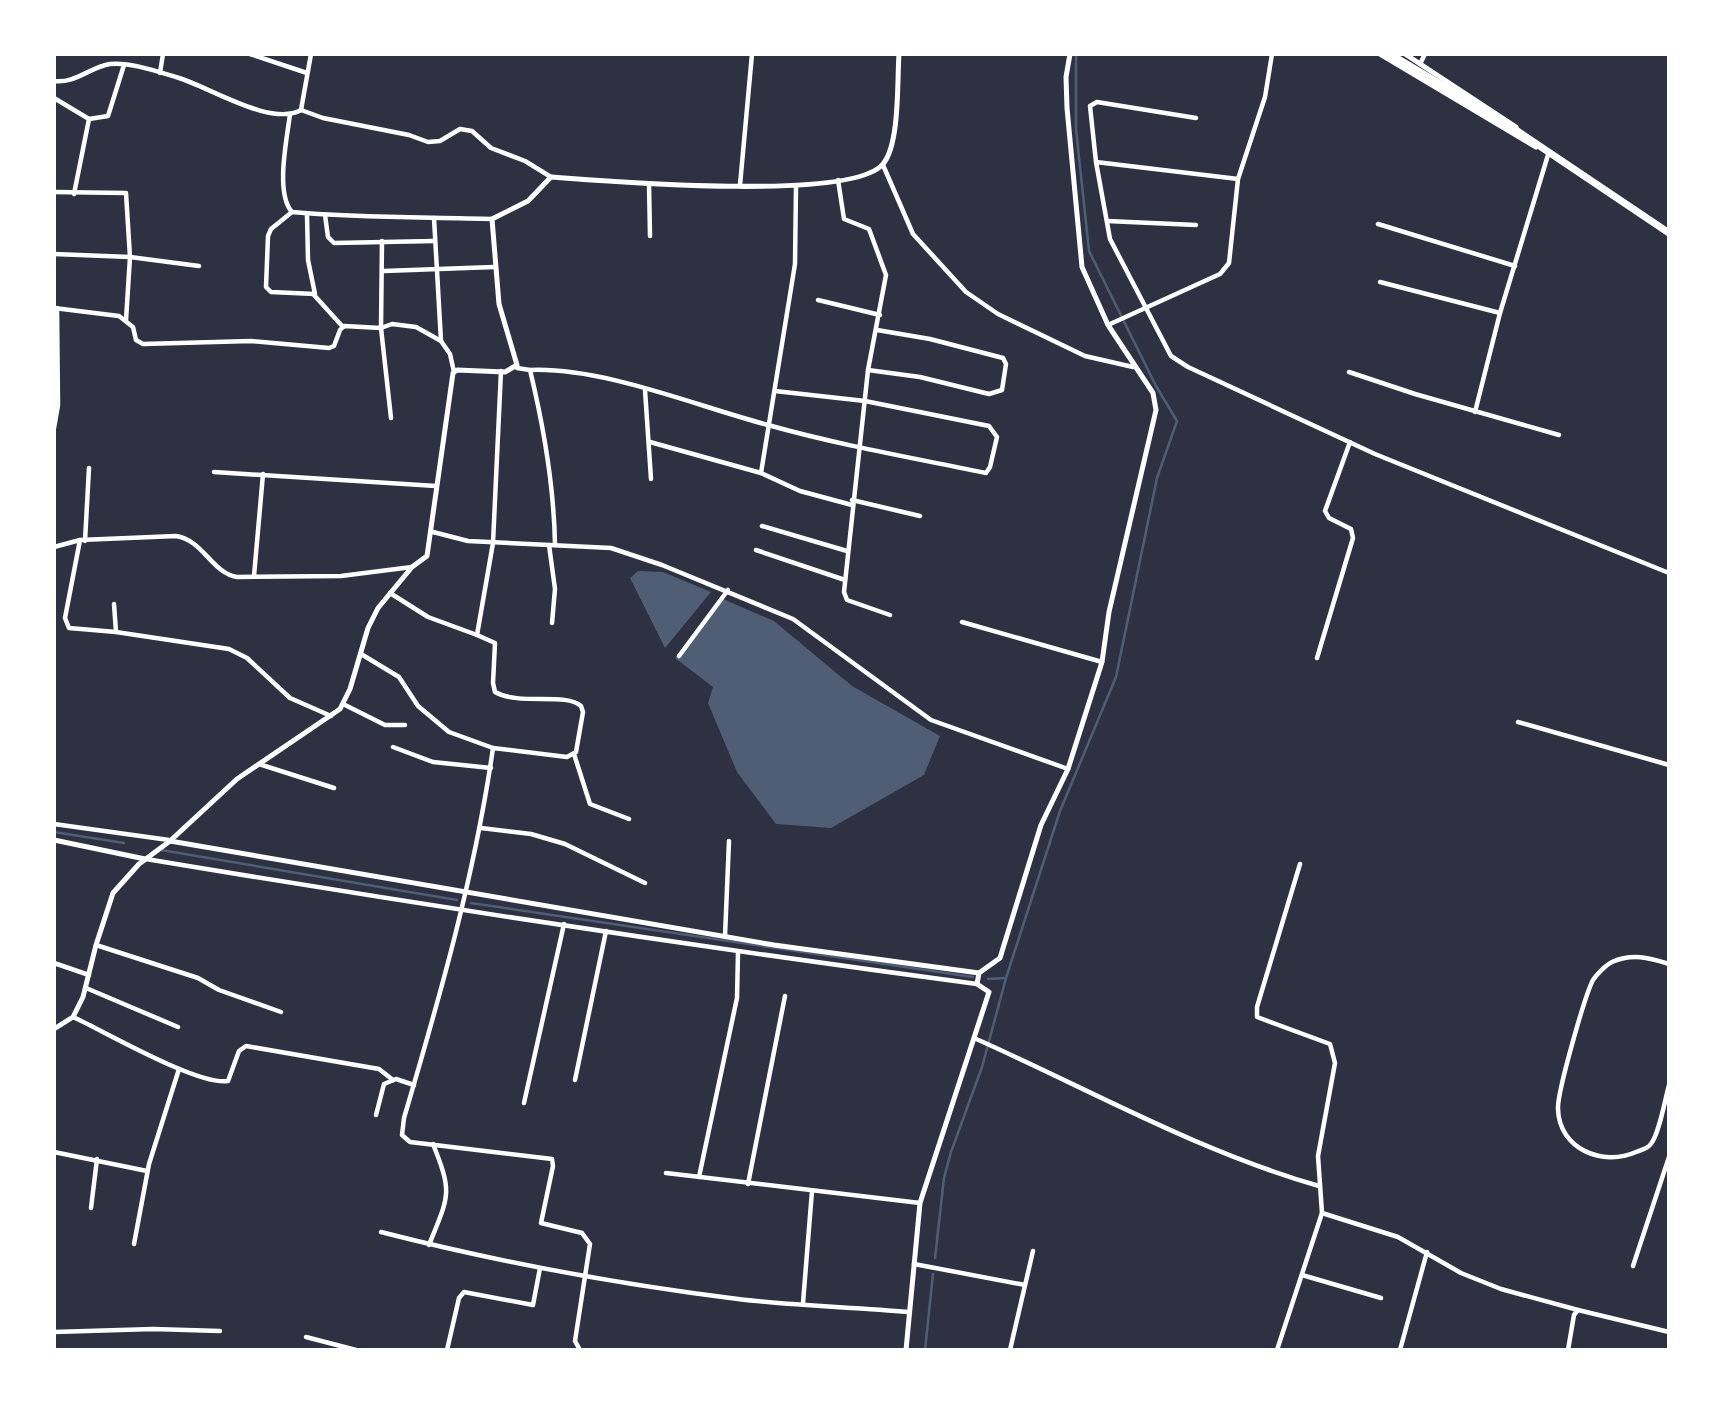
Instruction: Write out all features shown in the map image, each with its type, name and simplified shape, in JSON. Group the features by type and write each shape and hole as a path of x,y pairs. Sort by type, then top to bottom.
{"highway":[{"path":"1391,54 1501,120 1548,155 1669,233"}],"street":[{"path":"160,73 163,54"},
{"path":"250,54 307,73"},
{"path":"301,110 311,54"},
{"path":"740,185 752,54"},
{"path":"301,110 309,115 349,121 435,143 460,129 471,131 491,148 525,161 551,177 649,184 796,186 861,177 883,165 890,153 892,141 899,54"},
{"path":"54,824 170,841 725,936 979,972 1000,958 1041,825 1068,769 1102,662 1109,612 1156,410 1153,393 1108,325 1082,267 1067,108 1066,77 1070,54"},
{"path":"1108,325 1220,274 1227,268 1234,232 1238,179 1265,97 1272,54"},
{"path":"1380,54 1538,148"},
{"path":"1405,54 1507,119 1538,148"},
{"path":"1420,64 1425,54"},
{"path":"54,81 74,79 112,64 124,65 160,73 258,109 290,114 301,110"},
{"path":"54,98 89,119 108,116 124,65"},
{"path":"1196,118 1094,103 1090,108 1096,162 1115,254 1167,351 1177,361 1350,442 1669,573"},
{"path":"290,114 284,199 292,212 307,215 492,219 528,201 551,177"},
{"path":"74,194 89,119"},
{"path":"1475,412 1500,313 1548,155"},
{"path":"1096,162 1238,179"},
{"path":"883,165 913,234 966,292 998,314 1085,356 1133,366"},
{"path":"838,180 844,219 869,229 886,275 868,370 844,592 847,600 890,615"},
{"path":"649,184 650,236"},
{"path":"761,473 795,264 796,186"},
{"path":"54,192 126,193 130,257 126,320"},
{"path":"54,1029 73,1017 86,988 96,945 113,893 145,859 170,841 237,779 331,716 343,704 368,628 390,593 412,567 428,556 454,372 450,354 441,341 408,324 392,324 381,328 343,327 314,295 271,292 267,289 268,236 271,229 292,212"},
{"path":"307,215 308,260 315,287 314,295"},
{"path":"325,215 328,237 334,243 435,241"},
{"path":"433,218 441,341"},
{"path":"492,219 499,304 517,368"},
{"path":"1107,221 1196,225"},
{"path":"1378,224 1515,266"},
{"path":"382,242 384,271 381,328 391,418"},
{"path":"54,254 130,257 199,266"},
{"path":"384,271 494,267"},
{"path":"1380,282 1500,313"},
{"path":"818,300 880,315"},
{"path":"54,428 58,405 56,308 115,315 126,320 132,327 136,340 143,344 251,341 331,348 343,327"},
{"path":"868,370 920,377 989,394 1002,390 1006,364 1003,358 930,339 877,330"},
{"path":"454,372 552,369 645,390 770,426 860,447 986,472 990,467 997,437 989,426 865,401 775,391"},
{"path":"530,370 549,458 555,589 552,623"},
{"path":"477,635 493,543 501,371"},
{"path":"1349,372 1475,412 1559,435"},
{"path":"645,390 651,479"},
{"path":"650,442 761,473 800,491 920,516"},
{"path":"1317,658 1353,538 1351,529 1329,518 1325,511 1350,442"},
{"path":"89,468 82,540 65,625 73,630 116,632 229,649 247,658 290,698 331,716"},
{"path":"214,472 436,486"},
{"path":"254,576 263,474"},
{"path":"762,526 847,551"},
{"path":"433,532 468,541 611,548 728,590 793,619 931,720 1068,769"},
{"path":"54,547 82,540 183,537 197,545 227,574 254,576 341,576 412,567"},
{"path":"756,551 845,580"},
{"path":"678,656 728,590"},
{"path":"390,593 428,617 495,643 495,692 517,700 572,701 581,705 583,712 574,754 590,804 629,819"},
{"path":"114,604 116,632"},
{"path":"962,622 1102,662"},
{"path":"361,654 400,677 418,706 440,726 494,748 567,757 574,754"},
{"path":"343,704 385,725 405,724"},
{"path":"1518,722 1669,765"},
{"path":"393,747 433,762 491,768"},
{"path":"494,748 481,828 466,893 402,1135 410,1142 552,1159 553,1166 541,1223 587,1236 590,1250 575,1341 580,1350"},
{"path":"258,764 334,788"},
{"path":"481,828 531,834 565,844 645,883"},
{"path":"54,840 145,859 461,912 564,924 738,952 977,984 989,992 920,1203 906,1350"},
{"path":"725,936 729,841"},
{"path":"1277,1350 1322,1213 1318,1156 1334,1052 1331,1044 1324,1040 1257,1017 1257,1007 1300,864"},
{"path":"524,1103 564,924"},
{"path":"575,1080 606,931"},
{"path":"96,945 206,981 219,990 281,1012"},
{"path":"699,1177 737,998 738,952"},
{"path":"1669,964 1639,955 1611,962 1593,981 1567,1064 1558,1108 1564,1129 1585,1154 1613,1159 1628,1156 1649,1146 1654,1138 1669,1084"},
{"path":"54,963 90,976"},
{"path":"977,984 979,972"},
{"path":"86,988 178,1027"},
{"path":"748,1184 785,996"},
{"path":"73,1017 179,1069 228,1081 239,1051 246,1046 379,1069 393,1080 414,1085"},
{"path":"973,1037 1183,1139 1255,1168 1319,1186"},
{"path":"134,1244 148,1171 179,1069"},
{"path":"376,1115 384,1084 393,1080"},
{"path":"429,1245 446,1202 447,1180 433,1144"},
{"path":"54,1152 148,1171"},
{"path":"1633,1266 1669,1157"},
{"path":"91,1208 97,1159"},
{"path":"666,1173 920,1203"},
{"path":"803,1303 812,1191"},
{"path":"1322,1213 1398,1237 1461,1273 1501,1289 1669,1332"},
{"path":"381,1233 586,1277 741,1299 908,1312"},
{"path":"1010,1350 1032,1251"},
{"path":"1400,1350 1427,1252"},
{"path":"913,1264 1025,1285"},
{"path":"447,1350 459,1298 464,1292 533,1305 540,1268"},
{"path":"1302,1275 1381,1298"},
{"path":"1568,1350 1574,1315 1578,1310"},
{"path":"54,1332 153,1329 220,1331"},
{"path":"306,1337 356,1350"}],"water":[{"path":"638,571 663,572 711,592 665,648 630,578"},
{"path":"723,599 774,621 852,686 940,736 924,775 831,828 776,824 737,772 708,703 713,687 675,658"}],"waterway":[{"path":"935,1258 944,1178 951,1152 982,1067 1006,978 1060,811 1116,677 1157,478 1177,421 1156,386 1089,251 1076,129 1076,54"},
{"path":"54,832 124,843"},
{"path":"161,850 457,900"},
{"path":"471,903 973,977"},
{"path":"988,979 1006,978"},
{"path":"925,1350 933,1274"}]}
